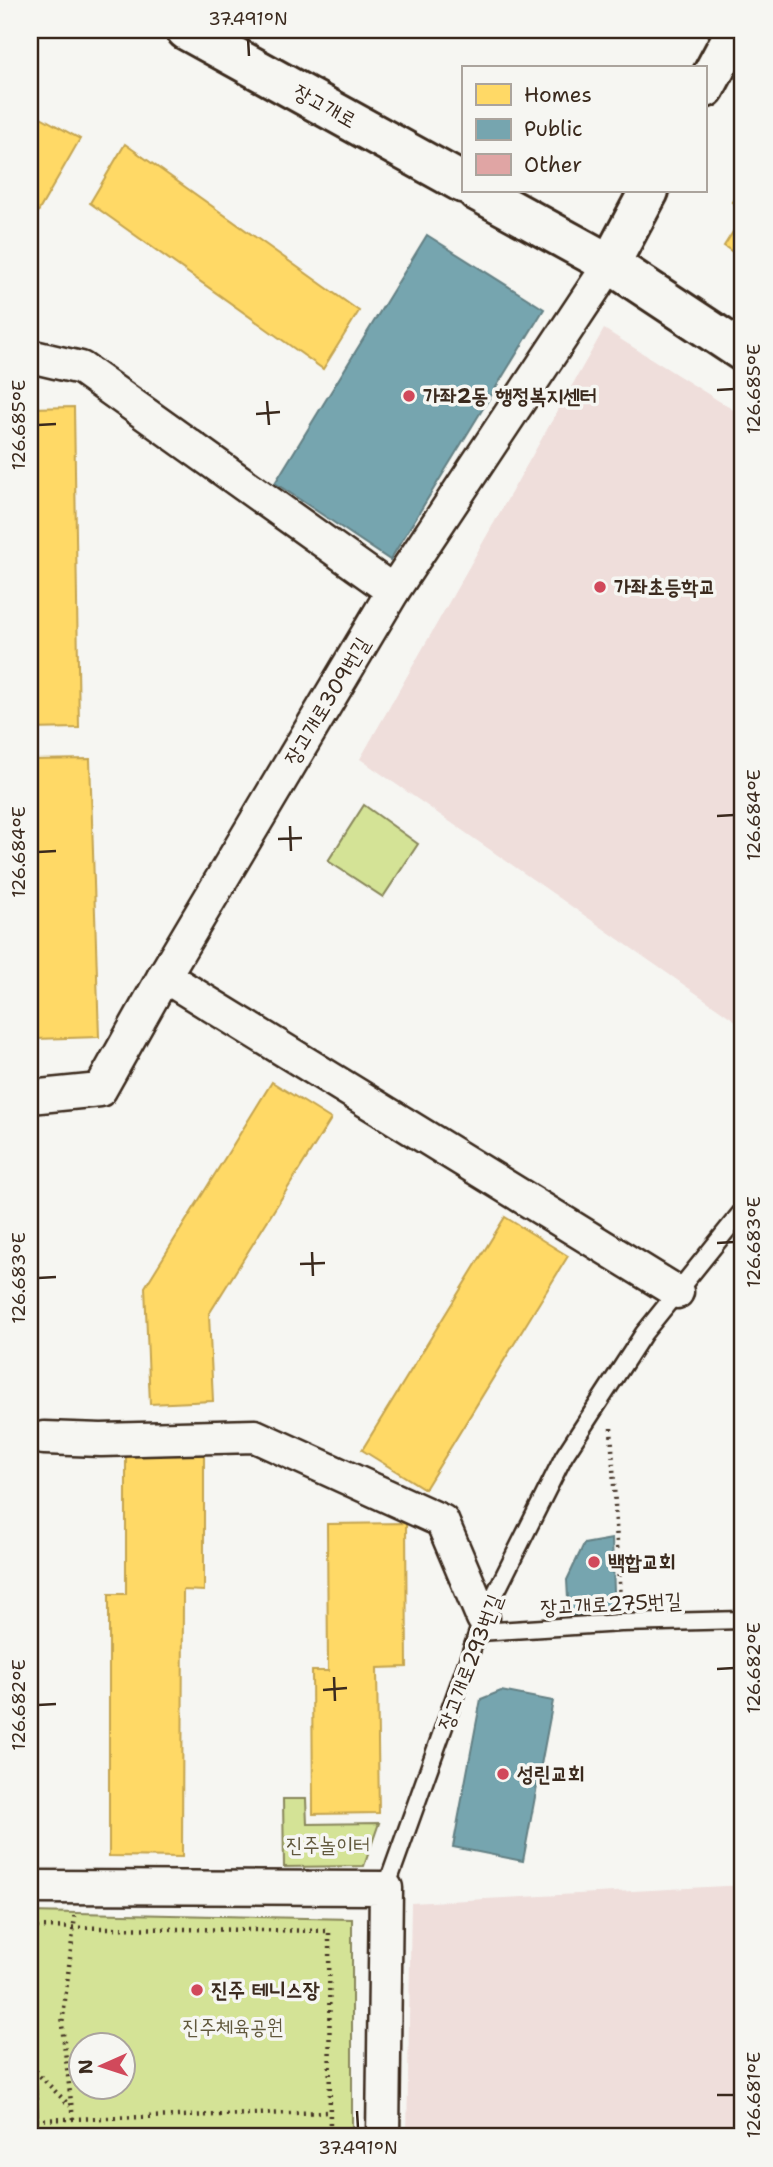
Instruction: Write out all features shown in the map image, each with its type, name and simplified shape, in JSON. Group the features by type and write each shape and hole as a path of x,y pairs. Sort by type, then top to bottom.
{"street":[{"name":"장고개로","path":"186,30 462,182"},
{"path":"706,86 736,30"},
{"path":"479,192 610,264 743,352"},
{"path":"610,264 648,192"},
{"name":"장고개로309번길","path":"30,1097 100,1090 164,976 393,591 610,264"},
{"path":"30,356 81,368 393,591"},
{"path":"164,976 677,1292"},
{"path":"44,1438 101,1440 255,1436 442,1521 482,1625"},
{"path":"30,1887 386,1888"},
{"name":"장고개로293번길","path":"383,2137 386,1888"}],"lane":[{"name":"장고개로293번길","path":"386,1888 482,1625 564,1456 644,1333 743,1210"},
{"name":"장고개로275번길","path":"482,1625 743,1620"}],"path":[{"path":"610,1386 621,1623"},
{"path":"30,1927 329,1931 330,2137"},
{"path":"72,2119 62,2025 75,1928"},
{"path":"30,2066 71,2106"},
{"path":"30,2120 330,2112"}],"shaded area":[{"name":"가좌초등학교","path":"604,329 743,416 743,1026 360,759"},
{"path":"743,1885 743,2137 407,2137 411,1903"}],"green space":[{"path":"364,805 418,844 383,897 328,861"},
{"name":"진주놀이터","path":"283,1799 306,1799 307,1824 379,1823 364,1866 284,1867"},
{"name":"진주체육공원","path":"30,1912 352,1919 352,2137 30,2137"}],"building: Homes":[{"path":"30,111 80,139 38,212 30,207"},
{"path":"125,144 359,311 323,369 90,203"},
{"path":"743,185 743,209 732,202"},
{"path":"743,216 743,259 724,246"},
{"path":"74,407 79,728 30,729 30,408"},
{"path":"90,759 99,1037 36,1039 30,760"},
{"path":"272,1082 331,1119 209,1314 213,1401 150,1404 145,1287"},
{"path":"505,1217 568,1256 425,1489 362,1450"},
{"path":"126,1450 204,1450 204,1591 183,1590 182,1857 109,1856 109,1594 126,1594"},
{"path":"406,1523 407,1667 377,1668 379,1813 313,1814 312,1671 328,1671 327,1524"}],"building: Public":[{"name":"가좌2동 행정복지센터","path":"427,235 544,309 390,560 275,483"},
{"name":"백합교회","path":"612,1539 615,1617 569,1618 567,1580 584,1544"},
{"name":"성린교회","path":"501,1691 553,1701 523,1861 453,1847 481,1699"}],"building: Other":[{"path":"30,2082 36,2082 38,2115 30,2116"}],"place":[{"name":"가좌2동 행정복지센터","path":"409,396"},
{"name":"가좌초등학교","path":"600,587"},
{"name":"백합교회","path":"594,1562"},
{"name":"성린교회","path":"503,1774"},
{"name":"진주 테니스장","path":"197,1990"}]}
